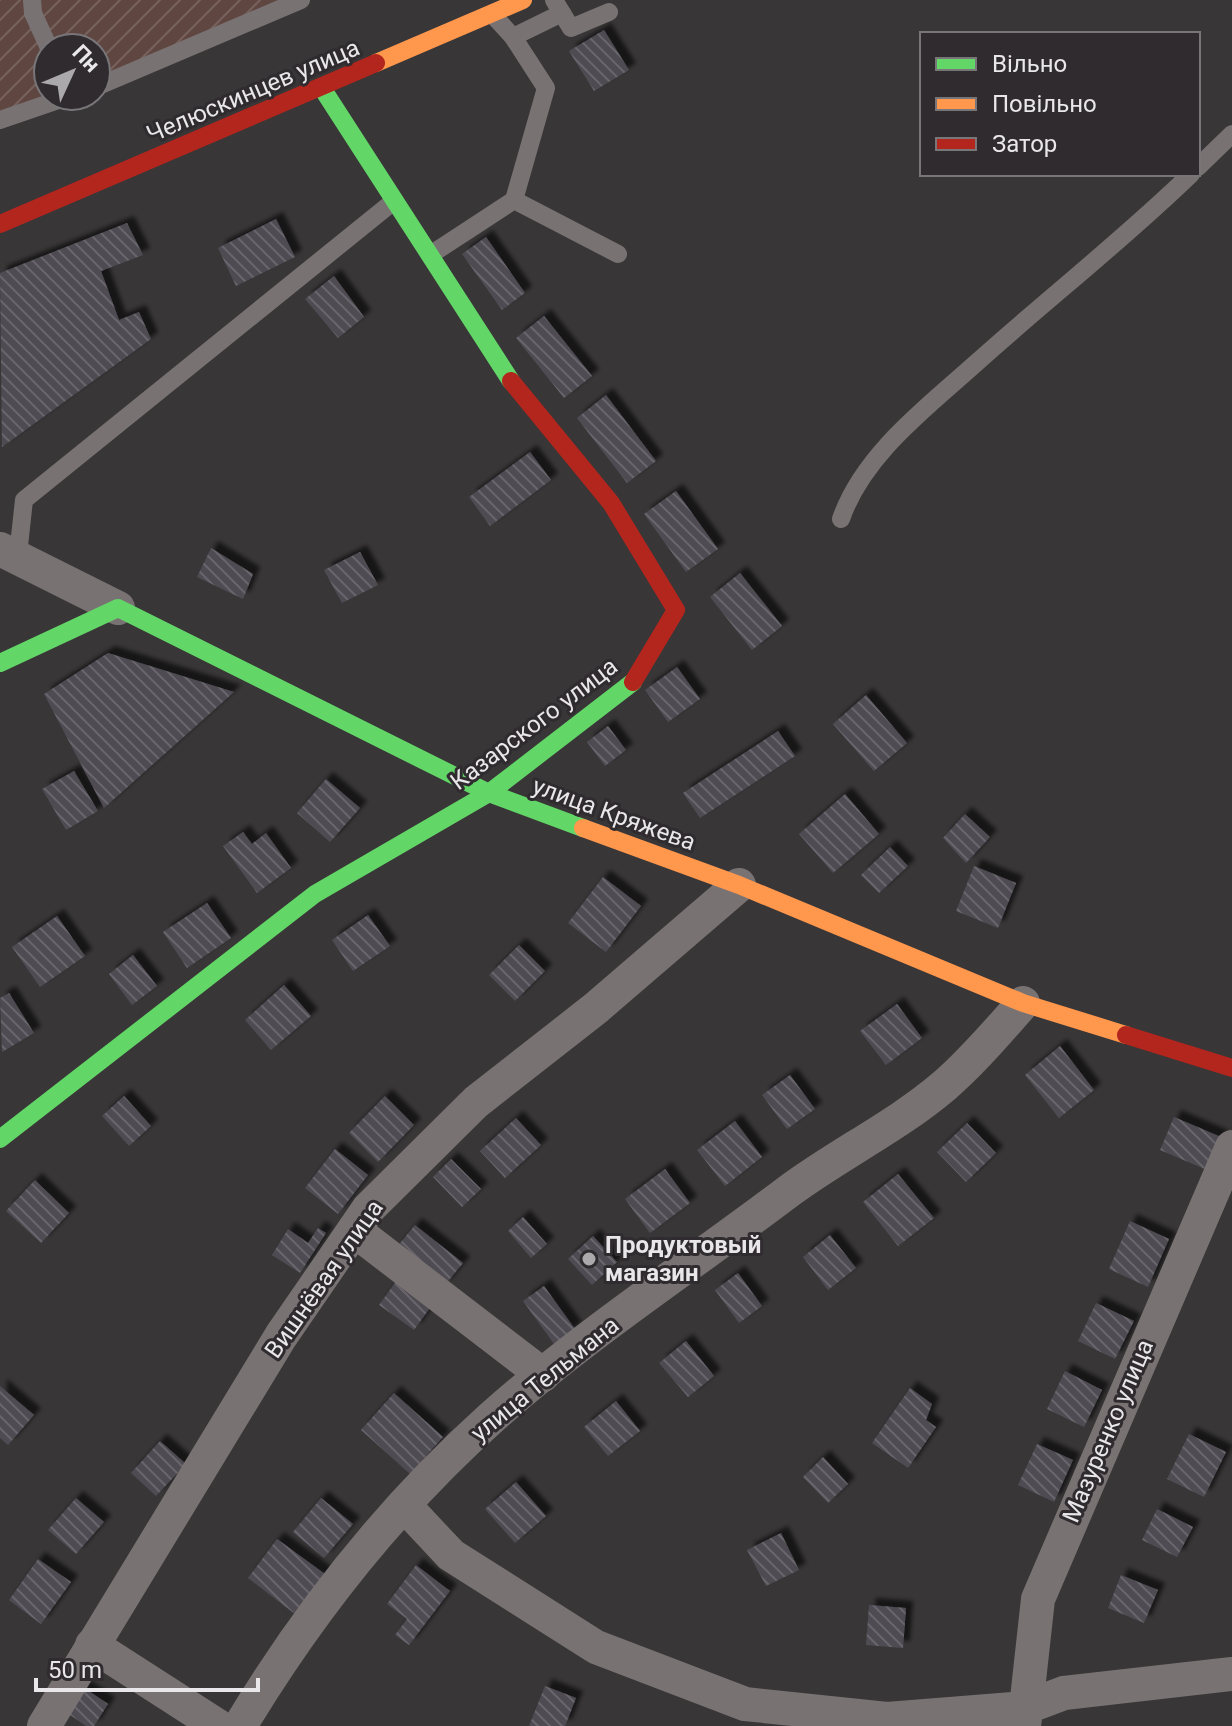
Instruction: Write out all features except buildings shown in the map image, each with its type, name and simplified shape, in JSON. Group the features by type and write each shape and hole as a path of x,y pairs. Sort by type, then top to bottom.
{"street":[{"name":"Челюскинцев улица","path":"0,224 523,0"},
{"name":"Казарского улица","path":"0,1139 315,894 489,793 637,679 676,610 611,503 496,363 322,88"},
{"path":"9,552 118,608"},
{"path":"0,663 118,608"},
{"name":"улица Кряжева","path":"118,608 489,793 739,885 1023,1003 1232,1068"},
{"name":"Вишнёвая улица","path":"44,1726 281,1336 369,1208 476,1102 596,1008 739,885"},
{"name":"улица Тельмана","path":"240,1726 283,1655 405,1506 490,1419 543,1375 793,1188 943,1087 1023,1003"},
{"name":"Мазуренко улица","path":"1024,1717 1038,1599 1232,1147"},
{"path":"354,1230 543,1375"},
{"path":"405,1506 451,1555 596,1647 745,1704 887,1719 1024,1717 1064,1693 1232,1674"},
{"path":"92,1645 218,1726"}],"lane":[{"path":"32,0 33,13 42,32"},
{"path":"112,80 301,0"},
{"path":"513,37 558,6 571,28 609,12"},
{"path":"430,255 514,200 546,88 513,37 492,14"},
{"path":"0,120 32,109"},
{"path":"1200,165 1232,134"},
{"path":"841,519 851,491 877,458 936,399 1189,176"},
{"path":"514,200 618,254"},
{"path":"9,552 24,500 394,201"}],"shaded area":[{"path":"0,0 298,0 112,79 112,32 32,32 32,106 0,127"}],"traffic: fast":[{"path":"322,88 511,381"},
{"path":"0,663 118,608 489,793 583,828"},
{"path":"0,1139 315,894 489,793 633,682"}],"traffic: slow":[{"path":"376,63 523,0"},
{"path":"583,828 739,885 1023,1003 1126,1035"}],"traffic: jam":[{"path":"0,224 376,63"},
{"path":"511,381 611,503 676,610 633,682"},
{"path":"1126,1035 1232,1068"}],"place":[{"name":"Продуктовый магазин","path":"589,1259"}]}
